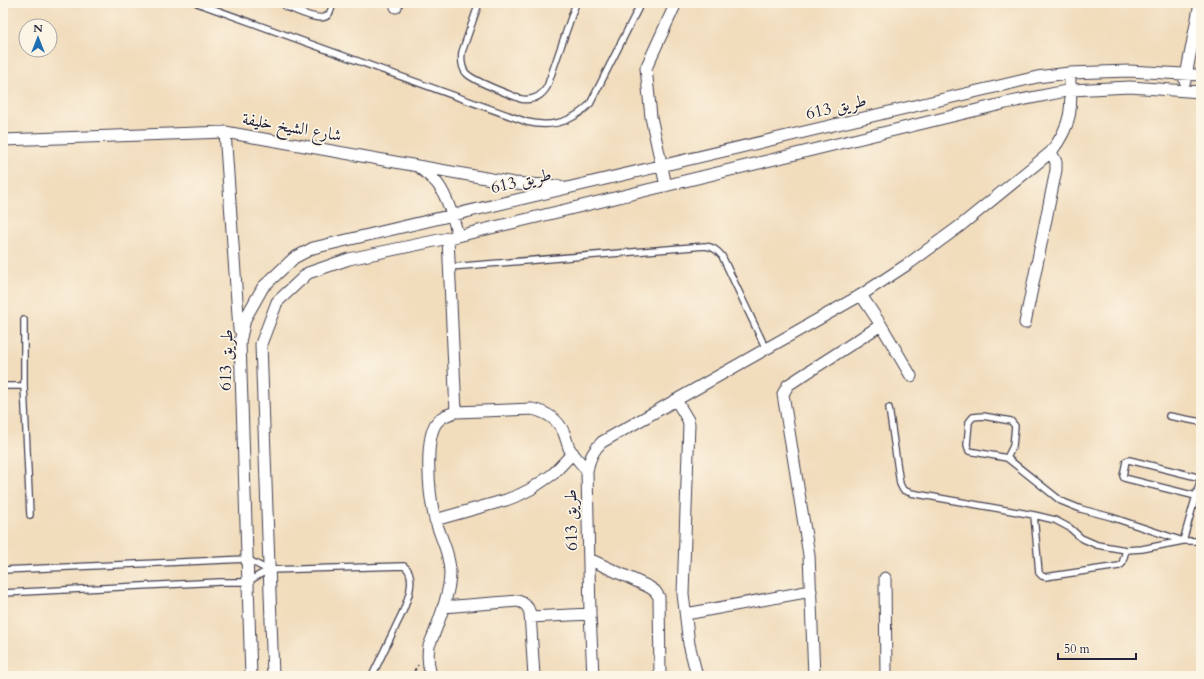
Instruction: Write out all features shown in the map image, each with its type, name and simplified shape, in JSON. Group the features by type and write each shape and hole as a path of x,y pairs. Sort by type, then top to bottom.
{"street":[{"path":"666,186 651,117 646,68 676,3"},
{"path":"1183,91 1200,3"},
{"name":"طريق 613","path":"251,676 240,342 245,319 263,288 294,258 313,248 1037,77 1069,73 1128,71 1201,75"},
{"name":"طريق 613","path":"593,676 587,470 590,456 602,442 861,295 911,262 960,226 1051,152 1057,144 1066,127 1071,109 1069,73"},
{"name":"طريق 613","path":"273,676 261,344 277,302 308,273 349,259 453,237 1006,103 1071,90 1130,87 1201,92"},
{"path":"225,132 240,342"},
{"name":"شارع الشيخ خليفة","path":"3,140 225,132 514,183 573,187"},
{"path":"1025,323 1056,170 1056,162 1051,152"},
{"path":"419,167 436,182 452,215 453,237 450,267 456,412"},
{"path":"861,295 881,325 911,376"},
{"path":"814,676 809,555 783,394 788,385 881,325"},
{"path":"676,400 689,424 684,594 689,644 697,676"},
{"path":"431,676 428,666 429,646 449,586 450,566 446,548 431,504 429,478 431,435 437,422 442,417 456,412 540,411 555,419 560,426 569,447 587,470"},
{"path":"436,520 519,495 548,478 573,453"},
{"path":"589,559 655,591 659,598 660,676"},
{"path":"885,578 886,676"},
{"path":"686,614 811,591"},
{"path":"443,607 518,601 522,602 527,606 530,617 534,676"},
{"path":"530,617 590,614"},
{"path":"587,676 593,676"}],"lane":[{"path":"197,3 527,122 544,125 569,120 590,104 641,3"},
{"path":"284,3 286,7 320,18 328,14 333,3"},
{"path":"479,3 462,52 461,58 464,69 472,78 521,99 527,100 542,95 547,87 576,3"},
{"path":"450,267 706,246 710,247 715,249 722,256 766,349"},
{"path":"24,320 24,386 30,515"},
{"path":"3,386 24,386"},
{"path":"889,408 900,484 903,490 911,493 1055,520 1070,528 1081,538 1097,545 1126,550 1184,541 1201,541"},
{"path":"1008,458 1013,446 1016,426 1011,421 983,416 973,416 969,422 967,445 969,451 1008,458 1061,501 1081,509 1112,517 1184,541"},
{"path":"1169,416 1201,422"},
{"path":"1184,541 1201,478 1129,460 1126,461 1123,476 1124,478 1196,496"},
{"path":"1034,515 1039,573 1042,576 1045,577 1120,566 1126,550"},
{"path":"3,570 246,559 268,570"},
{"path":"3,593 220,582 247,582 268,570 401,566 407,568 409,573 410,584 406,604 372,676"}]}
